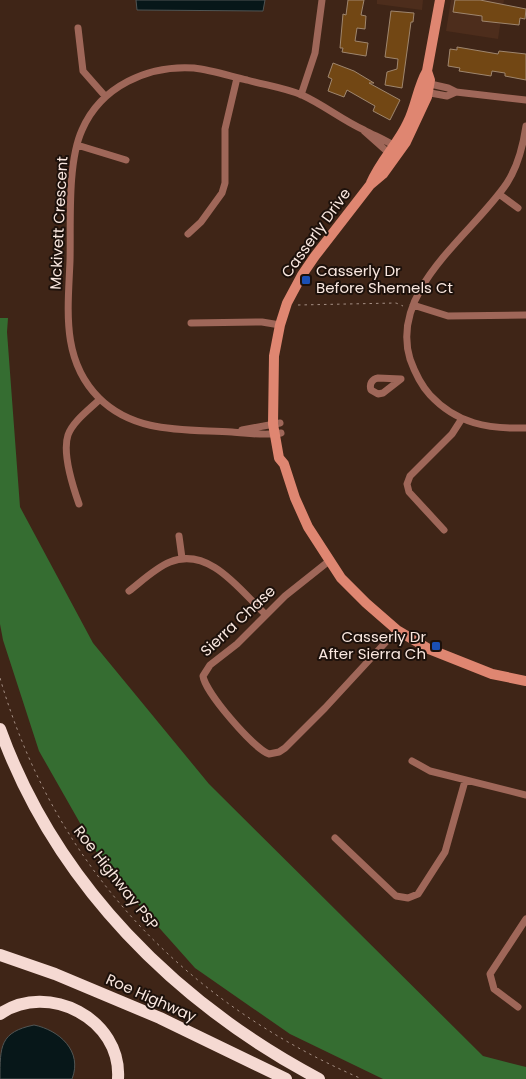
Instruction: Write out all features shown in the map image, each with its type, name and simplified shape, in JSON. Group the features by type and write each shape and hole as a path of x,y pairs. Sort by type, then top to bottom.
{"highway":[{"path":"0,729 22,780 50,832 83,882 120,928 156,964 214,1014 256,1042 319,1079"},
{"name":"Roe Highway","path":"0,956 160,1018 286,1079"},
{"path":"0,1014 18,1005 32,1002 46,1001 74,1008 97,1024 106,1035 117,1061 118,1079"}],"street":[{"path":"301,95 316,53 322,0"},
{"path":"438,2 425,87 448,88 456,92 526,100"},
{"path":"78,28 83,71 105,96"},
{"name":"Mckivett Crescent","path":"277,429 190,432 140,424 100,399 78,367 68,329 74,165 77,145 93,111 105,96 135,76 166,68 195,68 301,95 332,110 395,152"},
{"path":"188,234 201,222 222,193 225,183 225,129 237,78"},
{"name":"Casserly Drive","path":"425,87 414,127 395,152 383,174 370,186 302,274 287,303 280,324 274,356 275,386 278,394 277,429 284,464 301,513 329,561 366,604 397,630 429,648 466,665 492,674 526,681"},
{"path":"526,126 517,162 499,194 423,285 413,306 407,338 415,374 422,386 435,401 461,420 485,428 526,428"},
{"path":"77,145 126,160"},
{"path":"499,194 518,208"},
{"path":"413,306 448,316 526,315"},
{"path":"191,323 262,322 280,324"},
{"path":"401,379 415,374"},
{"path":"79,504 72,484 67,449 68,435 100,399"},
{"path":"444,530 409,492 407,484 410,476 452,434 461,420"},
{"path":"179,536 182,558"},
{"path":"129,592 168,563 182,558 194,558 215,566 265,614"},
{"name":"Sierra Chase","path":"329,561 307,577 265,614 237,644 210,665 203,676 206,688 255,745 268,754 279,752 304,730 397,630"},
{"path":"412,761 430,771 526,795"},
{"path":"335,838 396,896 408,898 418,894 445,852 465,781"},
{"path":"518,1007 494,989 490,974 526,919"}],"path":[{"path":"287,303 304,305 396,304 413,306"},
{"name":"Roe Highway PSP","path":"0,678 26,752 63,826 95,872 134,920 181,968 254,1023 286,1043 362,1079"}],"shaded area":[{"path":"136,0 265,0 263,11 137,10"},
{"path":"377,0 423,0 422,10 377,4"},
{"path":"451,0 504,0 498,39 446,31"},
{"path":"34,1025 52,1032 66,1043 74,1059 75,1069 72,1079 0,1079 4,1042 14,1032"}],"green space":[{"path":"0,318 8,318 7,332 20,507 93,643 209,784 483,1056 526,1067 526,1079 383,1079 290,1034 195,968 105,867 39,751 3,640 0,624"}],"building":[{"path":"348,0 364,0 361,15 366,16 365,29 357,28 355,41 368,43 366,56 342,52 343,48 340,48 343,14 346,15"},
{"path":"455,0 480,0 526,9 525,19 520,18 519,25 482,21 482,16 453,12"},
{"path":"391,11 414,13 413,22 411,22 402,88 385,85 387,72 397,69 398,59 385,57"},
{"path":"457,47 498,54 499,51 526,54 526,80 505,76 505,73 492,71 491,76 459,71 460,68 448,66 450,49 457,50"},
{"path":"333,63 354,71 374,83 369,83 400,100 390,120 373,111 375,106 347,90 344,97 328,91 332,79 328,77"}],"place":[{"name":"Casserly Dr Before Shemels Ct","path":"306,280"},
{"name":"Casserly Dr After Sierra Ch","path":"436,646"}]}
